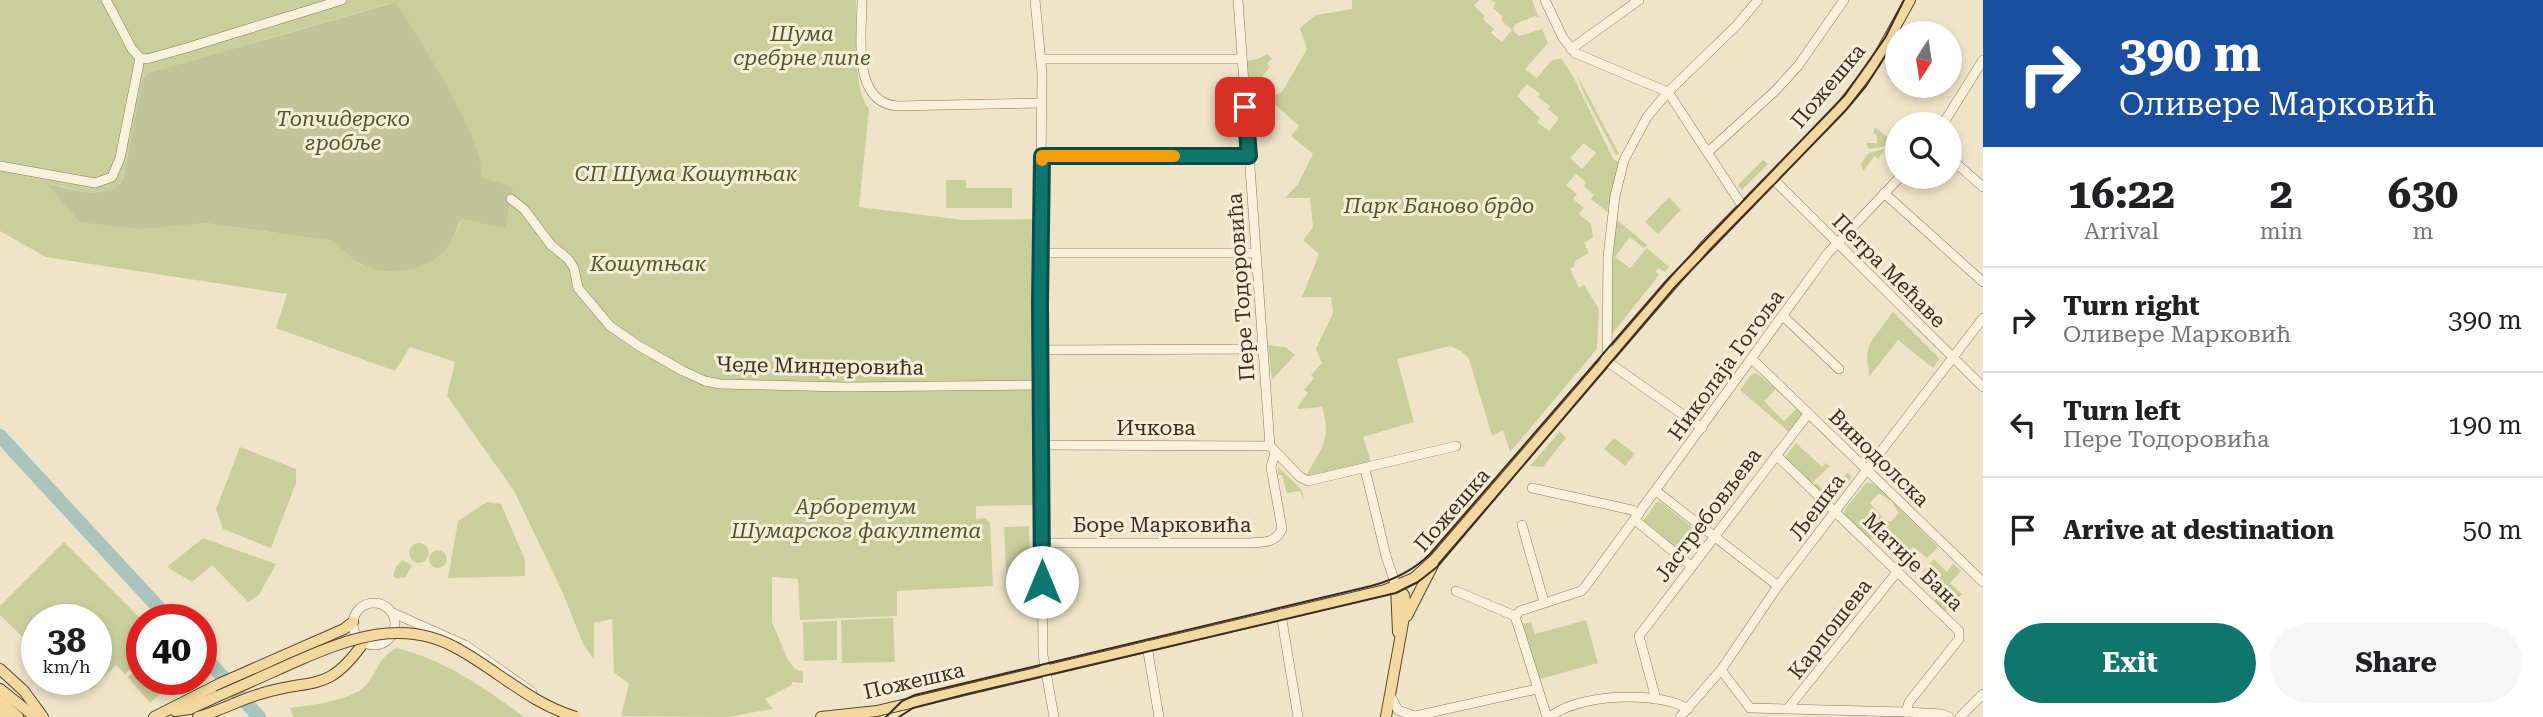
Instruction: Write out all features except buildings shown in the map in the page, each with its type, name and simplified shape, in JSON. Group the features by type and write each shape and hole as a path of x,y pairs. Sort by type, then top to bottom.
{"main road":[{"name":"Пожешка","path":"821,717 877,711 1396,586 1414,578 1436,559 1606,359 1742,206 1839,110 1887,43 1910,0"},
{"path":"1386,717 1405,619 1436,559"},
{"path":"1396,586 1406,598 1405,619"},
{"path":"1396,586 1398,645"},
{"path":"158,715 221,683 344,629 353,622"},
{"path":"158,715 194,713 332,646 365,635 398,632 450,644 538,701 576,717"},
{"path":"179,717 264,693 317,683 339,672 364,642"},
{"path":"0,669 24,691 43,717"},
{"path":"0,689 35,717"},
{"path":"0,701 18,717"},
{"path":"0,712 6,717"}],"street":[{"path":"106,0 132,49 141,58 147,59 342,0"},
{"path":"862,0 864,74 870,93 880,102 897,106 1042,103"},
{"path":"1035,0 1042,103 1040,350 1044,670 1054,717"},
{"name":"Пере Тодоровића","path":"1238,0 1262,349 1272,450"},
{"path":"1545,0 1571,49 1591,62 1668,92 1742,206"},
{"path":"1571,49 1639,0"},
{"path":"1702,428 1606,359 1608,256 1615,196 1622,165 1647,117 1758,0"},
{"path":"1708,152 1776,91 1822,34 1844,0"},
{"path":"0,166 95,183 112,177 120,158 141,58"},
{"path":"1041,59 1242,60"},
{"path":"1950,112 1983,60"},
{"path":"1042,156 1249,156"},
{"path":"1962,169 1983,187"},
{"name":"Петра Мећаве","path":"1772,178 1983,387"},
{"name":"Николаја Гогоља","path":"1544,602 1581,591 1590,582 1837,243 1888,189"},
{"path":"1884,193 1983,282"},
{"name":"Чеде Миндеровића","path":"511,198 524,209 551,245 568,259 578,288 610,326 639,346 705,381 720,384 845,387 1041,385"},
{"path":"1040,253 1255,253"},
{"path":"1783,316 1839,369"},
{"name":"Љешка","path":"1680,717 1721,670 1778,586 1983,318"},
{"path":"1040,350 1262,349"},
{"name":"Винодолска","path":"1752,359 1983,582"},
{"name":"Јастребовљева","path":"1656,699 1639,640 1642,632 1808,414"},
{"name":"Ичкова","path":"1042,445 1272,450"},
{"path":"1272,450 1302,479 1308,481 1456,446"},
{"name":"Боре Марковића","path":"1042,543 1244,543 1272,540 1281,534 1282,529 1271,467 1272,450"},
{"name":"Матије Бана","path":"1776,455 1959,631 1959,639 1909,702 1906,712"},
{"path":"1365,469 1396,586"},
{"path":"1532,488 1632,510 1691,566"},
{"path":"1656,491 1778,586"},
{"path":"1515,616 1520,611 1544,602 1522,525"},
{"name":"Карпошева","path":"1789,707 1897,572"},
{"path":"1456,591 1515,616"},
{"path":"432,629 408,626 382,643 374,645 364,642 355,632 353,622 357,611 369,603 381,604 391,612 432,629 465,645 544,702 558,717"},
{"path":"391,612 395,623 392,634"},
{"path":"1281,614 1298,717"},
{"path":"1515,616 1548,717 1559,711 1604,698 1656,699 1674,702 1688,709"},
{"path":"1147,646 1159,717"},
{"path":"1721,670 1756,717"},
{"path":"1390,695 1398,710 1412,716 1537,689"},
{"path":"1960,717 1983,695"},
{"path":"1750,708 1789,707 1876,714 1906,712 1942,714 1949,717"}],"green space":[{"name":"Кошутњак","path":"0,0 856,0 858,73 860,87 869,109 859,207 964,220 1033,219 1034,505 976,506 976,519 985,518 990,522 993,586 897,591 897,616 800,620 798,579 772,577 772,622 788,660 795,669 803,672 803,683 792,682 792,685 765,699 773,709 728,717 621,716 629,684 614,672 612,619 594,623 594,659 584,646 562,591 514,491 447,396 455,362 410,347 395,371 276,328 287,294 46,257 0,231","holes":["395,2 447,87 467,126 482,177 513,189 462,219 451,243 400,271 361,265 335,241 205,223 186,223 48,184 98,193 116,187 123,180 142,82 148,73"]},
{"name":"Парк Баново брдо","path":"1352,0 1479,0 1474,6 1494,29 1491,33 1502,42 1512,30 1501,20 1503,17 1493,8 1496,3 1491,0 1532,0 1539,18 1535,16 1515,24 1513,30 1519,36 1542,29 1548,43 1525,69 1537,78 1551,61 1561,58 1574,78 1613,159 1619,162 1607,212 1591,199 1594,195 1584,186 1586,182 1576,174 1566,185 1577,194 1573,199 1584,208 1579,214 1591,224 1593,237 1584,243 1589,253 1575,261 1570,269 1579,288 1584,285 1599,309 1597,349 1510,452 1503,430 1492,436 1469,359 1450,346 1397,359 1414,422 1363,437 1371,462 1306,476 1323,443 1325,418 1322,407 1298,409 1298,406 1308,393 1304,390 1314,378 1311,375 1322,363 1316,349 1333,313 1331,297 1302,297 1319,254 1303,240 1313,227 1310,198 1285,198 1298,184 1313,154 1291,136 1299,126 1268,98 1282,92 1307,49 1300,28 1316,15 1352,9","holes":["1527,84 1540,94 1538,97 1550,106 1548,109 1559,118 1549,131 1537,122 1540,118 1517,96","1584,143 1596,153 1582,169 1570,158"]},
{"name":"Топчидерско гробље","path":"396,2 461,113 480,159 482,177 513,188 505,228 462,219 450,244 432,261 409,270 383,271 355,261 334,241 205,223 139,229 80,222 47,184 77,191 98,192 108,191 123,180 142,81 148,73"},
{"path":"1267,54 1272,58 1267,64 1270,67 1258,81 1270,96 1249,101 1246,61"},
{"path":"1577,75 1619,154 1616,155"},
{"path":"1875,127 1885,135 1885,146 1869,149 1866,143 1877,143 1877,135 1873,133"},
{"path":"1885,149 1878,159 1875,156 1863,171 1861,164 1868,153"},
{"path":"1763,160 1768,164 1742,190 1738,185"},
{"path":"946,180 966,180 966,188 1012,188 1012,208 946,208"},
{"path":"1669,197 1681,210 1658,234 1645,222"},
{"path":"1615,218 1647,245 1644,248 1630,237 1615,257 1630,268 1647,248 1669,267 1665,272 1658,268 1656,272 1659,275 1612,334 1611,254"},
{"path":"1893,312 1940,359 1933,368 1898,340 1869,377 1867,354 1870,343"},
{"path":"1268,345 1285,347 1295,355 1272,380"},
{"path":"1756,373 1776,389 1764,401 1784,421 1798,407 1804,414 1789,432 1740,390 1751,375"},
{"path":"1560,431 1566,438 1543,467 1530,466"},
{"path":"1614,438 1635,454 1625,466 1604,449"},
{"path":"1796,443 1822,467 1826,463 1830,466 1812,483 1784,459"},
{"path":"240,447 296,469 296,483 271,548 223,529 216,509"},
{"path":"1278,467 1302,490 1304,500 1300,491 1287,493 1282,475 1278,475"},
{"path":"1848,472 1852,477 1832,504 1812,487 1816,483 1831,497 1846,479 1844,477"},
{"path":"1866,483 1872,483 1891,499 1890,501 1879,493 1870,503 1885,520 1890,522 1899,513 1894,503 1938,547 1927,558 1913,547 1902,557 1878,534 1869,540 1844,515 1845,509"},
{"path":"487,502 501,504 525,560 525,576 448,578 458,521"},
{"path":"1657,502 1662,503 1693,528 1677,549 1642,522"},
{"path":"1029,526 1031,597 1013,597 1013,586 1007,586 1004,527"},
{"path":"203,538 276,564 259,595 248,602 212,565 192,582 167,567"},
{"path":"64,542 126,604 126,673 116,665 112,669 112,604 21,604 21,635 0,615 0,606"},
{"path":"419,543 426,546 429,553 426,560 419,563 412,560 409,553 412,546"},
{"path":"438,550 444,553 447,559 444,565 438,568 432,565 429,559 432,553"},
{"path":"1934,559 1947,572 1953,564 1961,571 1950,583 1962,594 1943,614 1933,603 1942,592 1922,572"},
{"path":"402,560 412,565 406,577 397,579 393,576"},
{"path":"893,618 895,662 842,663 841,620"},
{"path":"1586,620 1598,663 1540,679 1523,624 1531,622 1535,634"},
{"path":"837,621 837,660 804,661 803,622"},
{"path":"397,648 448,668 479,685 524,717 293,717 290,708 330,702 358,691 369,681 386,656"},
{"path":"143,695 159,695 150,703"}],"waterway":[{"path":"0,436 155,604"},
{"path":"217,671 259,717"}],"tram line":[{"path":"886,717 902,701 915,695 1371,586 1410,570 1430,554 1667,280 1845,95 1885,38 1904,0"},
{"path":"899,717 913,708 1396,593 1418,582 1437,567 1675,287 1846,110 1866,86 1885,56"}],"slow traffic":[{"path":"1042,160 1042,156 1174,156"}],"route":[{"path":"1042,582 1042,156 1249,156 1245,107"}],"park label":[{"name":"Шума сребрне липе","path":"802,46"},
{"name":"СП Шума Кошутњак","path":"686,174"},
{"name":"Арборетум Шумарског факултета","path":"856,519"}]}
